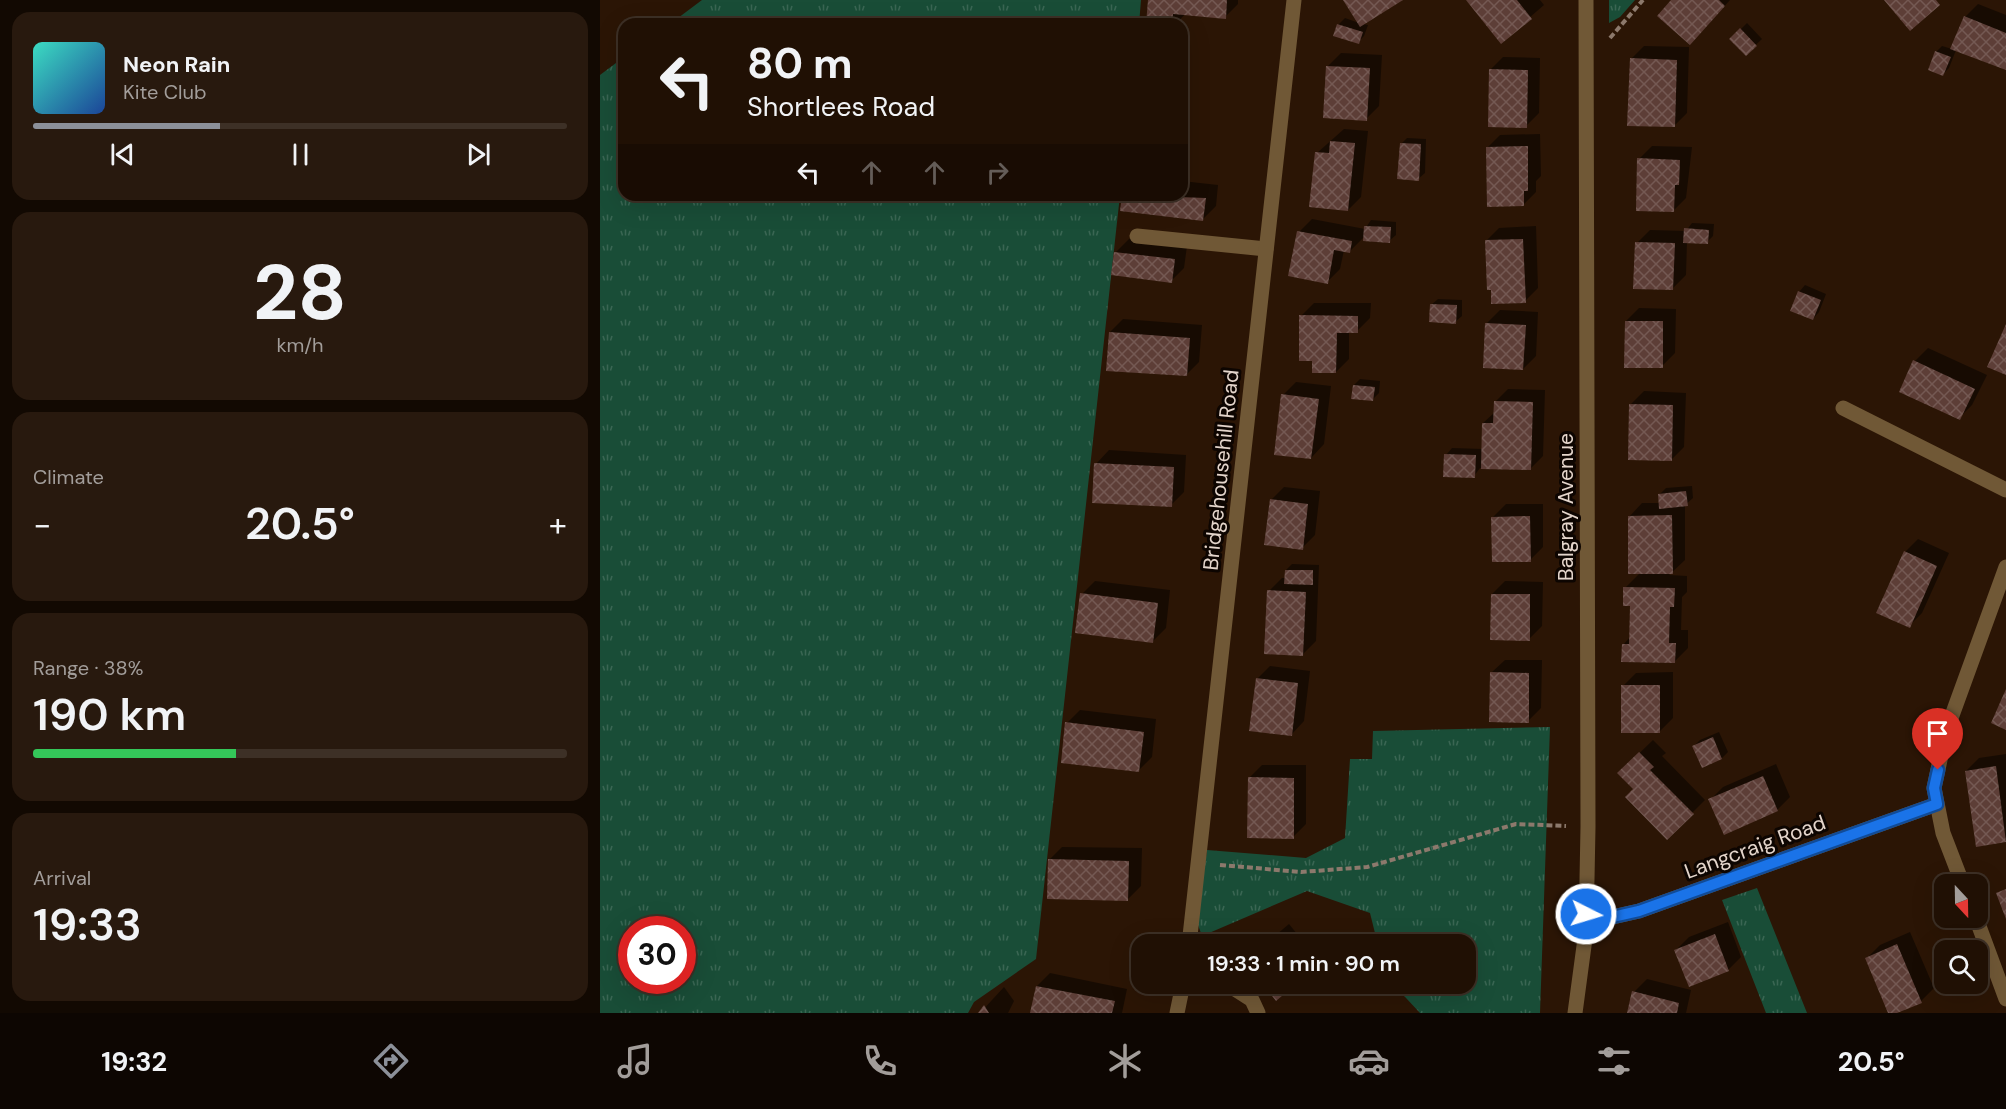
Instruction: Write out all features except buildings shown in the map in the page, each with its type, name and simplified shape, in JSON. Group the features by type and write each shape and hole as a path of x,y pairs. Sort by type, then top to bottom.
{"street":[{"name":"Bridgehousehill Road","path":"1190,934 1294,0"},
{"name":"Balgray Avenue","path":"1575,1013 1586,914 1588,827 1586,0"},
{"path":"1137,236 1266,249"},
{"path":"1843,408 2006,490"},
{"path":"1959,874 1943,833 1934,788 1946,732 2006,567"},
{"name":"Langcraig Road","path":"1586,914 1608,918 1639,911 1937,804"},
{"path":"1980,928 2006,999"},
{"path":"1177,1013 1181,994"},
{"path":"1243,994 1252,1000 1258,1013"}],"path":[{"path":"1587,65 1643,0"},
{"path":"1198,864 1301,872 1367,867 1516,824 1588,827"}],"green space":[{"path":"702,0 1141,0 1140,18 678,18"},
{"path":"1609,0 1635,0 1620,17 1609,23"},
{"path":"618,62 618,201 1119,201 1036,959 974,1002 968,1013 600,1013 600,75"},
{"path":"1550,727 1540,1013 1420,1013 1402,994 1476,994 1476,934 1375,934 1370,913 1307,891 1207,934 1201,934 1197,922 1207,850 1306,858 1345,838 1350,759 1372,759 1373,731"},
{"path":"1757,888 1807,1013 1766,1013 1722,900"}],"route":[{"path":"1586,914 1608,918 1639,911 1937,804 1934,788 1938,770"}]}
